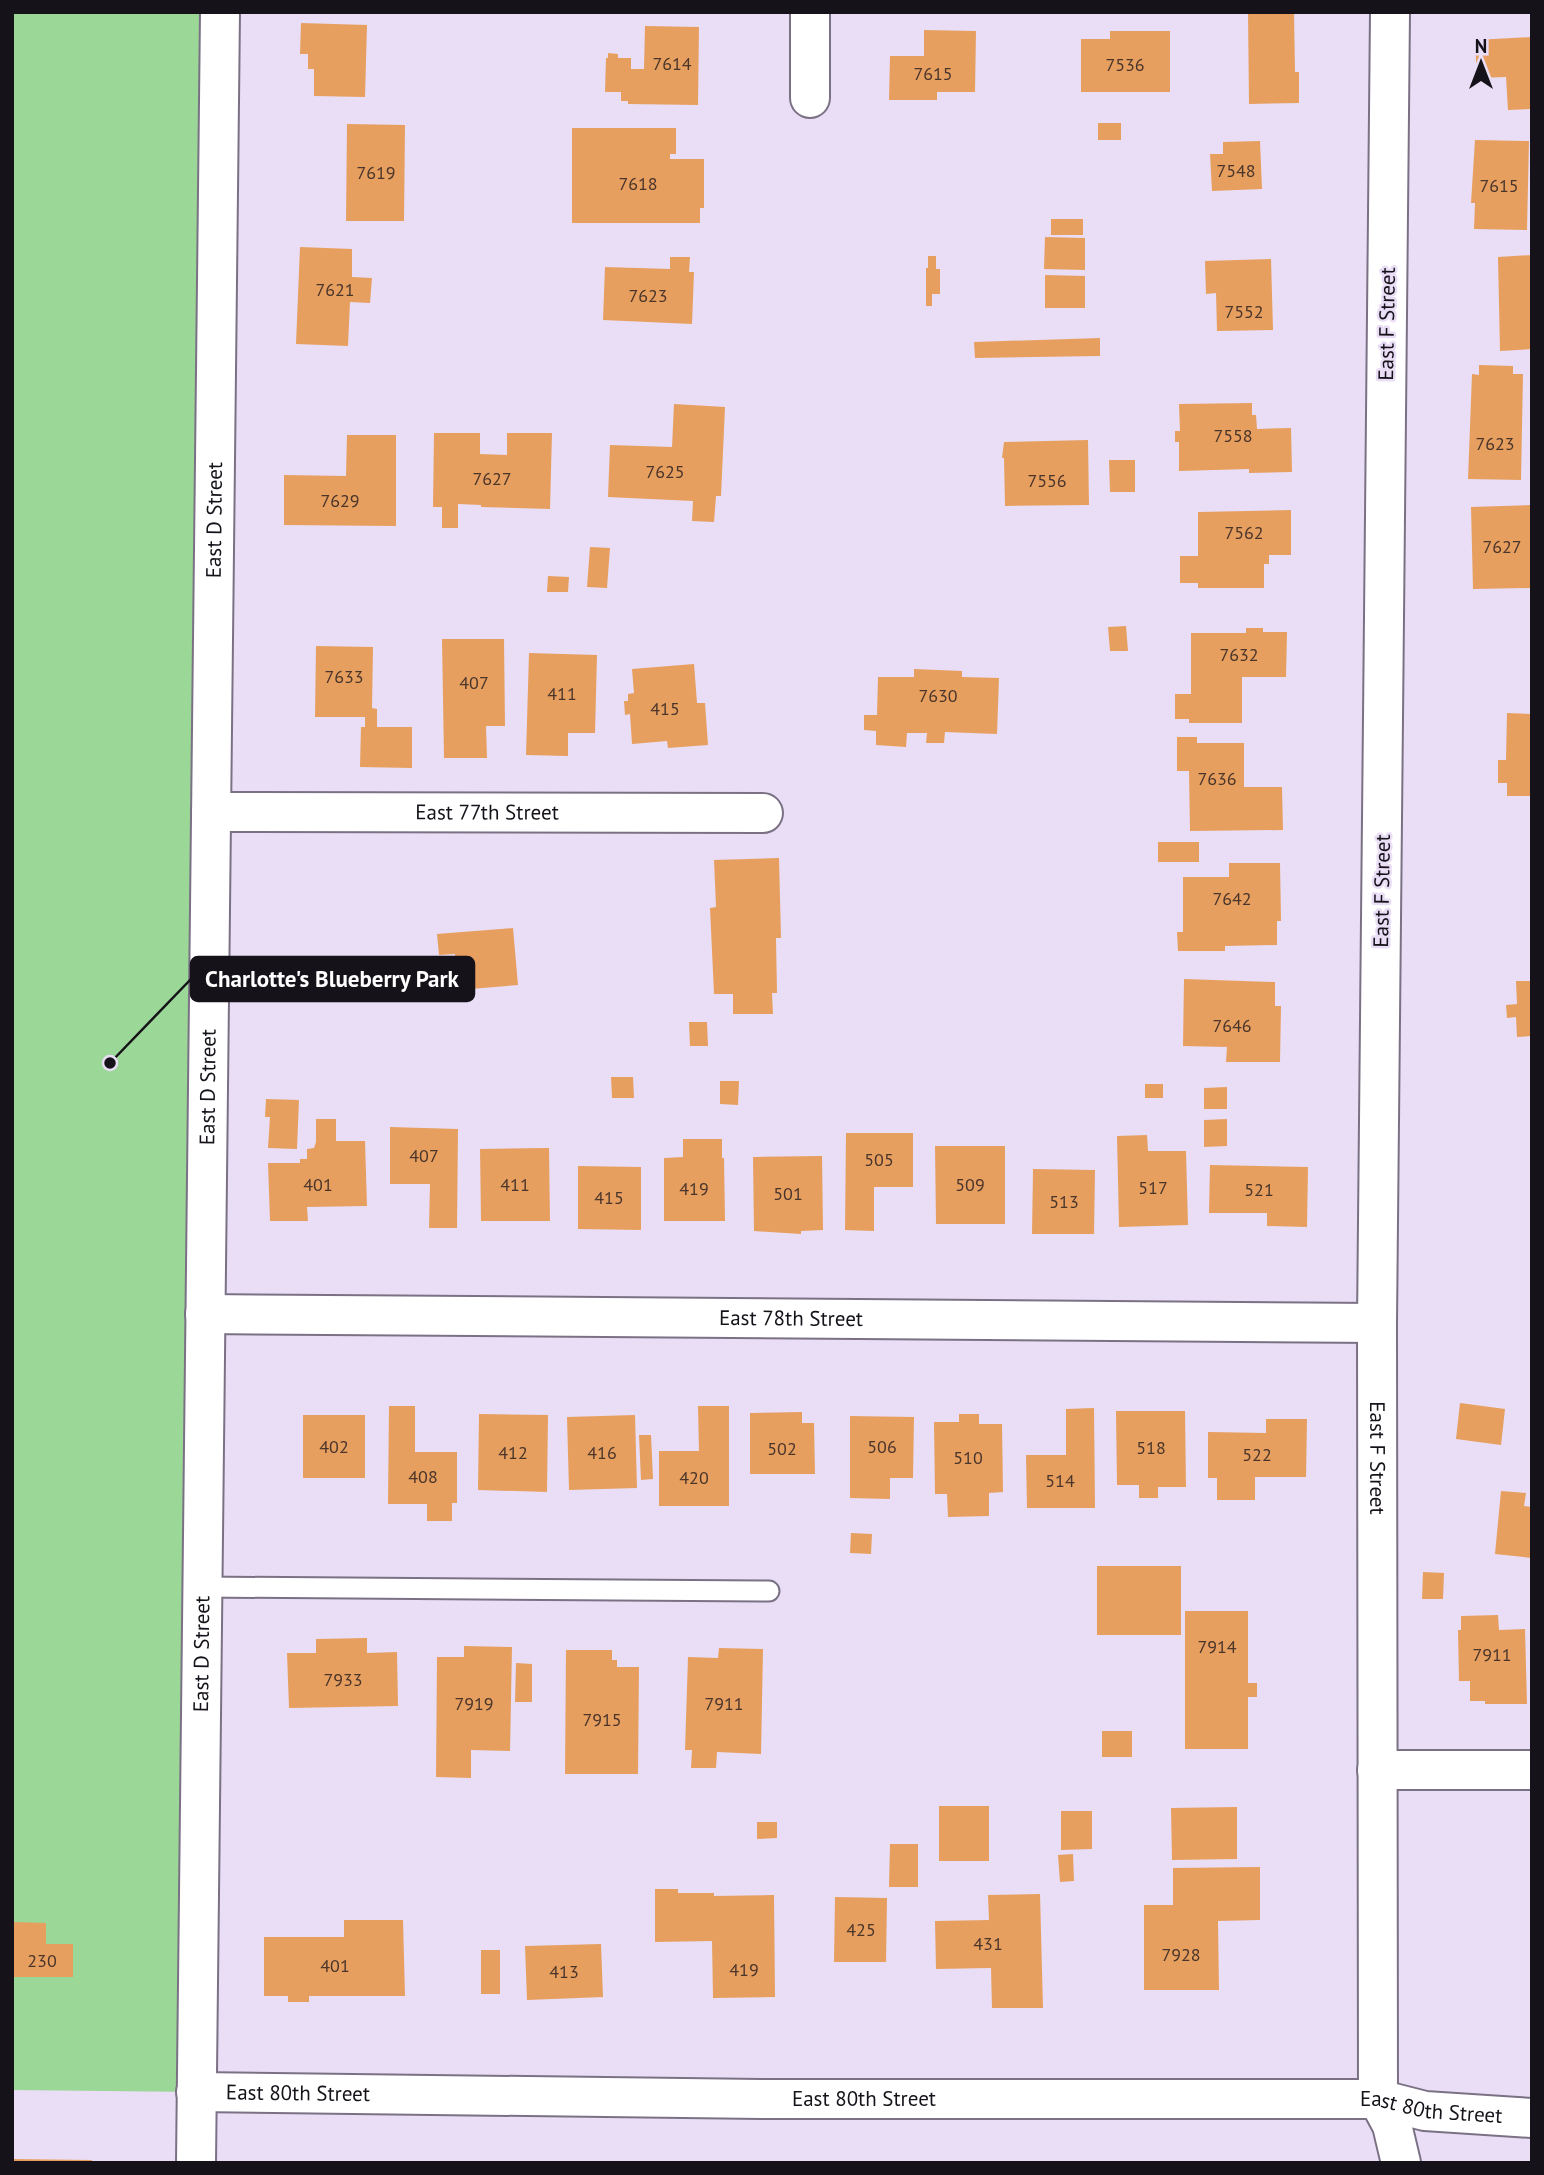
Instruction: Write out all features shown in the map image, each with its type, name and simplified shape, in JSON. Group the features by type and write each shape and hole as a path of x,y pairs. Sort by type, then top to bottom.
{"street":[{"name":"East D Street","path":"196,2163 220,12"},
{"path":"810,12 810,98"},
{"name":"East F Street","path":"1390,12 1377,1323 1378,2099 1392,2125 1401,2163"},
{"name":"East 77th Street","path":"211,812 763,813"},
{"name":"East 78th Street","path":"205,1314 1377,1323"},
{"path":"1377,1770 1532,1770"},
{"name":"East 80th Street","path":"196,2092 761,2099 1378,2099 1426,2111 1532,2118"}],"lane":[{"path":"202,1587 769,1591"}],"green space":[{"path":"12,12 220,12 196,2092 12,2090"}],"building":[{"path":"1248,12 1294,12 1295,72 1299,72 1299,103 1249,104"},
{"path":"301,23 367,25 365,97 314,96 314,69 308,69 308,54 300,54"},
{"path":"645,26 699,27 698,105 628,104 628,101 621,101 621,92 605,92 608,53 618,54 618,58 631,58 631,69 644,69"},
{"path":"924,30 976,31 975,92 937,92 937,100 889,100 890,56 924,56"},
{"path":"1110,31 1170,31 1170,92 1081,92 1081,39 1110,39"},
{"path":"1532,37 1532,109 1508,110 1506,77 1477,78 1475,40"},
{"path":"1098,123 1121,123 1121,140 1098,140"},
{"path":"347,124 405,125 404,221 346,221"},
{"path":"572,128 676,128 676,154 670,154 670,159 704,159 704,208 700,208 700,223 572,223"},
{"path":"1475,140 1529,141 1527,230 1474,229 1475,203 1471,203"},
{"path":"1260,141 1262,189 1212,191 1210,154 1223,154 1223,142"},
{"path":"1051,219 1083,219 1083,235 1051,235"},
{"path":"1045,237 1085,238 1085,270 1044,269"},
{"path":"300,247 352,249 352,277 372,278 370,303 350,302 348,346 296,344"},
{"path":"1532,255 1532,349 1500,351 1498,257"},
{"path":"928,256 936,256 936,269 940,269 940,294 932,294 932,306 926,306"},
{"path":"670,257 690,257 689,272 694,272 692,324 603,320 605,267 670,269"},
{"path":"1271,259 1273,330 1217,331 1216,293 1206,294 1205,261"},
{"path":"1045,275 1085,276 1085,308 1045,308"},
{"path":"1100,338 1100,356 975,358 974,342"},
{"path":"1479,365 1513,366 1513,374 1523,374 1521,480 1468,479 1472,374 1479,375"},
{"path":"1252,403 1252,415 1256,415 1257,429 1291,428 1292,472 1249,473 1249,469 1179,471 1179,442 1175,442 1175,431 1180,431 1179,404"},
{"path":"674,404 725,407 721,496 716,496 714,522 692,521 693,501 608,497 610,445 672,447"},
{"path":"434,433 480,433 480,454 507,455 507,433 552,433 550,509 458,504 458,528 442,528 442,507 433,507"},
{"path":"347,435 396,435 396,526 284,525 284,475 346,476"},
{"path":"1088,440 1089,505 1005,506 1002,458 1004,442"},
{"path":"1109,460 1135,460 1135,492 1110,492"},
{"path":"1532,505 1532,588 1473,589 1471,507"},
{"path":"1291,510 1291,555 1269,555 1269,564 1264,564 1264,588 1198,588 1198,583 1180,583 1180,556 1198,556 1198,512"},
{"path":"590,547 610,548 607,588 587,587"},
{"path":"548,576 569,577 568,592 547,592"},
{"path":"1126,626 1128,651 1110,651 1108,627"},
{"path":"1246,628 1263,628 1263,632 1287,632 1286,677 1242,677 1242,723 1189,723 1189,719 1175,719 1175,694 1191,694 1191,633 1246,633"},
{"path":"442,639 504,639 505,726 486,726 487,758 444,758"},
{"path":"316,646 373,647 372,708 377,709 377,727 412,727 412,768 360,767 361,727 365,727 365,717 315,717"},
{"path":"529,653 597,655 595,733 568,733 568,756 526,755"},
{"path":"694,664 697,703 705,703 708,745 668,748 667,741 632,744 630,714 625,715 624,701 628,701 628,694 634,693 632,669"},
{"path":"914,669 962,671 962,677 999,678 997,734 945,732 944,743 926,743 927,733 907,733 906,747 876,745 876,731 864,730 864,715 877,715 878,677 914,677"},
{"path":"1507,713 1532,714 1532,796 1507,796 1507,783 1498,783 1498,760 1506,760"},
{"path":"1177,737 1197,737 1197,743 1244,743 1244,787 1282,787 1283,830 1190,831 1189,771 1177,771"},
{"path":"1158,842 1199,842 1199,862 1158,862"},
{"path":"779,858 781,938 776,938 777,993 772,993 773,1014 733,1014 733,994 714,994 710,908 716,907 714,860"},
{"path":"1229,863 1280,863 1281,921 1277,921 1277,945 1225,946 1225,951 1178,951 1177,932 1183,932 1183,877 1229,877"},
{"path":"513,928 518,985 458,990 455,954 439,955 437,934"},
{"path":"1184,979 1275,982 1275,1006 1281,1006 1280,1062 1226,1062 1227,1047 1183,1046"},
{"path":"1516,981 1532,981 1532,1036 1517,1037 1516,1017 1507,1018 1506,1005 1517,1004"},
{"path":"689,1022 707,1022 708,1046 690,1046"},
{"path":"611,1077 633,1077 634,1098 612,1098"},
{"path":"720,1081 739,1081 738,1105 720,1104"},
{"path":"1145,1084 1163,1084 1163,1098 1145,1098"},
{"path":"1227,1087 1227,1109 1204,1109 1204,1088"},
{"path":"266,1099 299,1100 297,1149 268,1148 270,1117 265,1117"},
{"path":"316,1119 336,1119 336,1141 365,1141 367,1206 307,1207 308,1221 270,1221 268,1163 300,1163 300,1159 307,1159 307,1149 314,1148 316,1142"},
{"path":"1227,1119 1227,1146 1204,1147 1204,1120"},
{"path":"390,1127 458,1129 457,1228 429,1228 430,1184 390,1184"},
{"path":"846,1133 913,1133 913,1187 874,1187 874,1231 845,1230"},
{"path":"1147,1135 1148,1151 1186,1151 1188,1225 1119,1227 1117,1136"},
{"path":"683,1139 722,1139 725,1221 664,1221 664,1158 683,1157"},
{"path":"935,1146 1005,1146 1005,1224 936,1224"},
{"path":"549,1148 550,1221 481,1221 480,1149"},
{"path":"822,1156 823,1230 801,1231 801,1234 754,1231 753,1157"},
{"path":"1210,1165 1308,1167 1307,1227 1267,1226 1267,1213 1209,1213"},
{"path":"578,1166 641,1167 641,1230 578,1229"},
{"path":"1033,1169 1095,1170 1094,1234 1032,1234"},
{"path":"1460,1403 1505,1409 1501,1445 1456,1439"},
{"path":"389,1406 415,1406 415,1452 457,1452 457,1503 452,1503 452,1521 427,1521 427,1504 388,1504"},
{"path":"698,1406 729,1406 729,1506 659,1506 659,1451 699,1451"},
{"path":"1094,1408 1095,1508 1027,1508 1026,1455 1066,1455 1066,1409"},
{"path":"1116,1411 1185,1411 1186,1487 1158,1487 1158,1498 1139,1498 1139,1485 1117,1485"},
{"path":"802,1412 802,1423 814,1423 815,1474 750,1474 750,1413"},
{"path":"479,1414 548,1415 547,1492 478,1490"},
{"path":"959,1414 979,1414 979,1424 1002,1424 1003,1492 989,1493 989,1516 948,1517 947,1494 935,1494 934,1422 959,1422"},
{"path":"303,1415 365,1415 365,1478 303,1478"},
{"path":"635,1415 637,1488 569,1490 567,1417"},
{"path":"850,1416 914,1417 913,1478 890,1478 890,1499 850,1498"},
{"path":"1266,1419 1307,1419 1306,1477 1255,1477 1255,1500 1217,1500 1217,1478 1208,1478 1208,1432 1266,1433"},
{"path":"639,1435 651,1435 653,1479 641,1480"},
{"path":"1501,1491 1526,1493 1524,1506 1532,1507 1532,1558 1495,1554"},
{"path":"851,1533 872,1534 871,1554 850,1553"},
{"path":"1097,1566 1181,1566 1181,1635 1097,1635"},
{"path":"1423,1572 1444,1573 1443,1599 1422,1599"},
{"path":"1185,1611 1248,1611 1248,1683 1257,1683 1257,1697 1248,1697 1248,1749 1185,1749"},
{"path":"1498,1615 1499,1630 1525,1629 1527,1704 1485,1704 1485,1701 1470,1701 1470,1681 1459,1681 1458,1630 1461,1630 1461,1616"},
{"path":"367,1638 367,1653 397,1652 398,1706 289,1708 287,1653 316,1653 316,1639"},
{"path":"464,1646 512,1647 510,1751 471,1750 471,1778 436,1777 437,1657 464,1657"},
{"path":"719,1648 763,1649 761,1754 717,1752 716,1768 691,1768 692,1750 685,1750 688,1657 718,1658"},
{"path":"566,1650 612,1650 612,1660 617,1660 617,1667 639,1667 638,1774 565,1774"},
{"path":"516,1663 532,1664 532,1702 515,1702"},
{"path":"1102,1731 1132,1731 1132,1757 1102,1757"},
{"path":"939,1806 989,1806 989,1861 939,1861"},
{"path":"1237,1807 1237,1859 1172,1860 1171,1808"},
{"path":"1061,1811 1092,1811 1092,1849 1061,1850"},
{"path":"757,1822 777,1822 777,1838 757,1839"},
{"path":"890,1844 918,1844 918,1887 889,1887"},
{"path":"1073,1854 1074,1881 1060,1882 1058,1855"},
{"path":"1260,1867 1260,1920 1218,1921 1219,1990 1144,1990 1144,1905 1173,1905 1173,1868"},
{"path":"655,1889 678,1889 678,1893 714,1893 714,1896 774,1895 775,1997 713,1998 712,1941 655,1942"},
{"path":"1040,1894 1043,2008 992,2008 991,1968 936,1969 935,1921 989,1920 988,1895"},
{"path":"835,1897 887,1898 886,1962 834,1962"},
{"path":"344,1920 403,1920 405,1996 309,1996 309,2002 288,2002 288,1996 264,1996 264,1937 344,1937"},
{"path":"12,1922 46,1923 46,1944 73,1944 73,1977 12,1977"},
{"path":"601,1944 603,1997 527,2000 525,1946"},
{"path":"481,1950 500,1950 500,1994 481,1994"},
{"path":"12,2159 92,2160 92,2163 12,2163"}],"place":[{"name":"Charlotte's Blueberry Park","path":"110,1063"}]}
